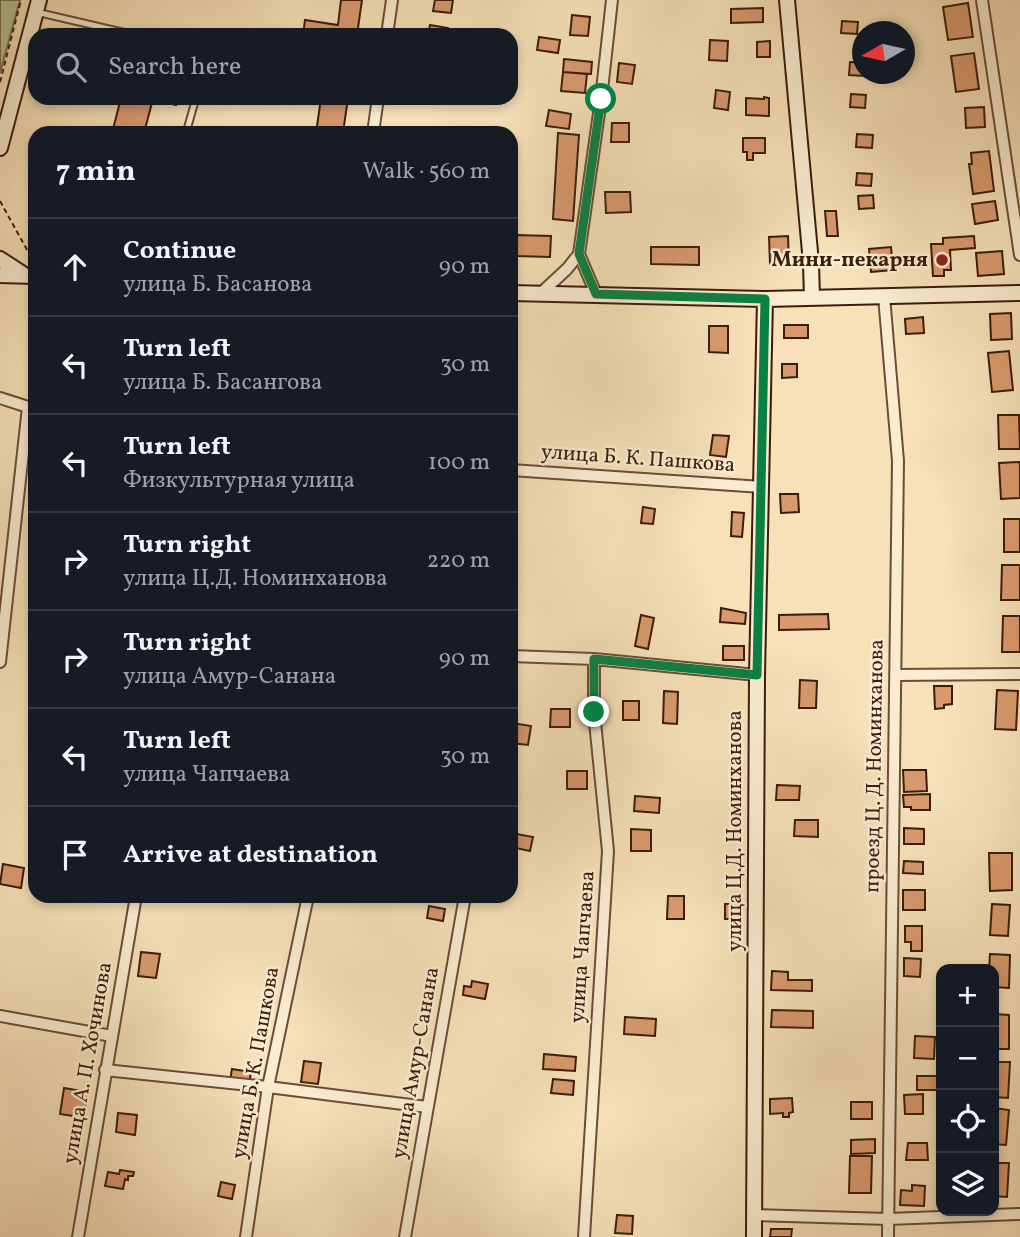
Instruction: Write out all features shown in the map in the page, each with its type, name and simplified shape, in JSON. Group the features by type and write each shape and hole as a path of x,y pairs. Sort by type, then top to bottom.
{"street":[{"path":"388,28 392,0"},
{"path":"541,293 579,254 612,0"},
{"path":"787,0 811,262 811,298"},
{"path":"982,0 1020,255"},
{"path":"32,28 38,6"},
{"path":"0,148 28,43"},
{"path":"374,126 377,105"},
{"path":"579,254 596,294"},
{"path":"0,260 28,274"},
{"path":"0,275 28,275"},
{"path":"518,293 765,299 1020,293"},
{"name":"проезд Ц. Д. Номинханова","path":"884,296 898,461 888,1237"},
{"name":"улица Ц.Д. Номинханова","path":"754,1237 757,675 765,299"},
{"path":"0,398 28,407 0,662"},
{"name":"улица Б. К. Пашкова","path":"518,470 762,487"},
{"path":"518,656 594,659 757,675"},
{"name":"улица Чапчаева","path":"584,1237 608,851 594,712 594,659"},
{"path":"895,676 1020,674"},
{"name":"улица А. П. Хочинова","path":"78,1237 135,903"},
{"name":"улица Б. К. Пашкова","path":"246,1237 268,1087 307,903"},
{"name":"улица Амур-Санана","path":"405,1237 464,903"},
{"path":"0,1016 112,1036"},
{"path":"105,1070 426,1107"},
{"path":"754,1215 888,1219 1020,1214"}],"lane":[{"path":"38,6 112,28"},
{"path":"188,126 194,105"}],"path":[{"path":"0,82 21,0"},
{"path":"0,201 28,252"}],"green space":[{"path":"0,0 20,0 0,73"}],"building":[{"path":"341,0 362,0 358,28 304,28 305,20 338,25"},
{"path":"435,0 453,0 451,13 433,11"},
{"path":"968,3 973,37 948,40 943,7"},
{"path":"763,8 763,22 731,23 731,9"},
{"path":"572,15 590,17 588,36 570,35"},
{"path":"842,21 852,22 852,34 841,33"},
{"path":"539,37 560,40 558,53 537,50"},
{"path":"710,40 728,41 727,61 709,60"},
{"path":"770,41 770,57 757,57 757,42"},
{"path":"974,53 979,89 956,92 951,56"},
{"path":"564,59 592,62 591,74 563,72"},
{"path":"850,62 852,62 852,75 849,75"},
{"path":"619,63 635,65 632,84 617,82"},
{"path":"563,72 587,74 585,93 561,91"},
{"path":"716,90 730,92 728,110 714,108"},
{"path":"851,94 866,95 865,108 850,107"},
{"path":"746,98 769,98 769,116 746,115"},
{"path":"119,105 151,105 146,126 114,126"},
{"path":"320,105 347,105 344,126 317,126"},
{"path":"984,107 985,127 966,128 965,108"},
{"path":"549,110 571,114 569,129 546,126"},
{"path":"612,123 629,123 629,142 611,142"},
{"path":"558,133 579,135 573,221 553,219"},
{"path":"857,134 873,135 872,148 856,147"},
{"path":"743,138 765,138 765,153 753,153 753,160 747,160 747,152 743,152"},
{"path":"989,151 994,191 973,194 969,164 972,164 971,153"},
{"path":"857,173 872,174 871,186 856,185"},
{"path":"605,192 630,192 631,212 606,213"},
{"path":"873,195 874,208 859,209 858,196"},
{"path":"995,201 998,220 975,224 972,204"},
{"path":"825,211 836,211 838,236 827,236"},
{"path":"518,235 551,236 550,257 518,256"},
{"path":"788,236 789,262 770,264 769,237"},
{"name":"Мини-пекарня","path":"974,236 975,248 950,250 951,270 944,270 944,276 933,276 931,244 943,244 943,238"},
{"path":"651,247 699,247 699,265 651,264"},
{"path":"891,247 893,270 871,272 869,249"},
{"path":"1002,251 1004,274 978,276 976,253"},
{"path":"1011,313 1012,339 991,340 990,314"},
{"path":"923,317 924,333 906,334 905,319"},
{"path":"784,325 808,325 808,338 784,338"},
{"path":"709,326 728,326 728,353 709,352"},
{"path":"1009,351 1013,390 992,392 988,353"},
{"path":"782,364 797,364 797,377 782,378"},
{"path":"998,415 1019,415 1020,449 999,449"},
{"path":"713,435 729,436 726,457 710,455"},
{"path":"1020,462 1020,498 1001,499 999,463"},
{"path":"780,494 798,494 799,512 781,513"},
{"path":"643,507 655,509 653,524 641,523"},
{"path":"732,512 744,513 742,537 731,536"},
{"path":"1004,519 1020,519 1020,552 1004,552"},
{"path":"1002,565 1020,565 1020,600 1001,600"},
{"path":"721,608 746,613 745,624 720,622"},
{"path":"828,614 829,629 779,630 779,615"},
{"path":"641,615 654,618 648,649 635,646"},
{"path":"1003,616 1020,616 1020,652 1002,652"},
{"path":"723,646 744,646 744,660 723,660"},
{"path":"800,680 817,681 816,708 799,708"},
{"path":"934,686 952,686 952,704 935,709"},
{"path":"997,690 1018,691 1016,730 995,729"},
{"path":"664,691 678,692 677,724 663,723"},
{"path":"623,701 639,701 639,720 623,720"},
{"path":"551,709 570,709 570,727 550,727"},
{"path":"518,724 531,726 528,745 518,744"},
{"path":"903,770 926,770 927,791 904,792"},
{"path":"567,771 587,771 587,789 567,789"},
{"path":"777,785 800,786 799,800 776,800"},
{"path":"930,794 930,810 911,810 911,807 904,807 903,795"},
{"path":"635,796 660,798 659,813 634,811"},
{"path":"795,820 818,820 818,837 794,836"},
{"path":"904,828 924,829 924,844 904,844"},
{"path":"631,829 651,830 651,851 631,851"},
{"path":"518,834 533,837 530,851 518,848"},
{"path":"989,853 1012,853 1012,890 990,891"},
{"path":"904,861 923,862 923,874 903,873"},
{"path":"3,864 24,868 21,888 0,884"},
{"path":"903,890 925,890 925,910 903,910"},
{"path":"668,896 684,896 684,919 667,919"},
{"path":"725,904 741,904 741,919 725,919"},
{"path":"992,904 1010,905 1008,936 990,935"},
{"path":"429,906 445,909 443,921 427,918"},
{"path":"905,926 922,926 922,951 911,951 911,942 905,942"},
{"path":"141,952 160,954 156,978 138,976"},
{"path":"990,954 1010,955 1009,988 999,987 999,964 989,964"},
{"path":"904,958 921,959 920,977 904,976"},
{"path":"772,971 788,972 788,980 812,980 812,991 771,990"},
{"path":"472,981 488,984 485,999 463,995 464,986 471,987"},
{"path":"772,1010 813,1011 813,1028 771,1027"},
{"path":"999,1014 1009,1015 1009,1049 999,1049"},
{"path":"625,1017 656,1019 655,1036 624,1034"},
{"path":"915,1036 935,1037 934,1059 914,1058"},
{"path":"544,1054 576,1057 575,1071 543,1069"},
{"path":"304,1061 321,1063 318,1084 301,1082"},
{"path":"999,1062 1010,1062 1008,1098 999,1097"},
{"path":"232,1069 251,1072 249,1084 230,1081"},
{"path":"917,1076 936,1076 936,1090 917,1090"},
{"path":"553,1079 574,1081 573,1095 551,1093"},
{"path":"64,1088 88,1092 80,1117 60,1114"},
{"path":"923,1094 923,1114 905,1114 904,1095"},
{"path":"792,1098 793,1112 789,1113 789,1117 783,1117 783,1113 770,1114 770,1099"},
{"path":"851,1102 872,1102 872,1119 851,1119"},
{"path":"999,1109 1009,1110 1006,1145 999,1144"},
{"path":"118,1113 137,1115 135,1135 116,1132"},
{"path":"875,1139 875,1153 851,1154 851,1140"},
{"path":"908,1143 927,1143 928,1160 906,1160"},
{"path":"850,1156 872,1156 871,1193 849,1193"},
{"path":"999,1163 1009,1163 1007,1197 999,1196"},
{"path":"120,1170 134,1172 133,1176 128,1176 128,1180 125,1179 123,1189 105,1186 108,1172 119,1174"},
{"path":"221,1182 235,1185 232,1199 218,1196"},
{"path":"912,1185 925,1186 924,1206 900,1205 901,1190 912,1191"},
{"path":"617,1215 633,1216 632,1234 615,1233"},
{"path":"771,1229 792,1229 791,1237 770,1237"}],"place":[{"name":"Мини-пекарня","path":"942,260"}],"route":[{"path":"594,712 594,659 757,675 765,299 596,294 579,254 601,99"}]}
